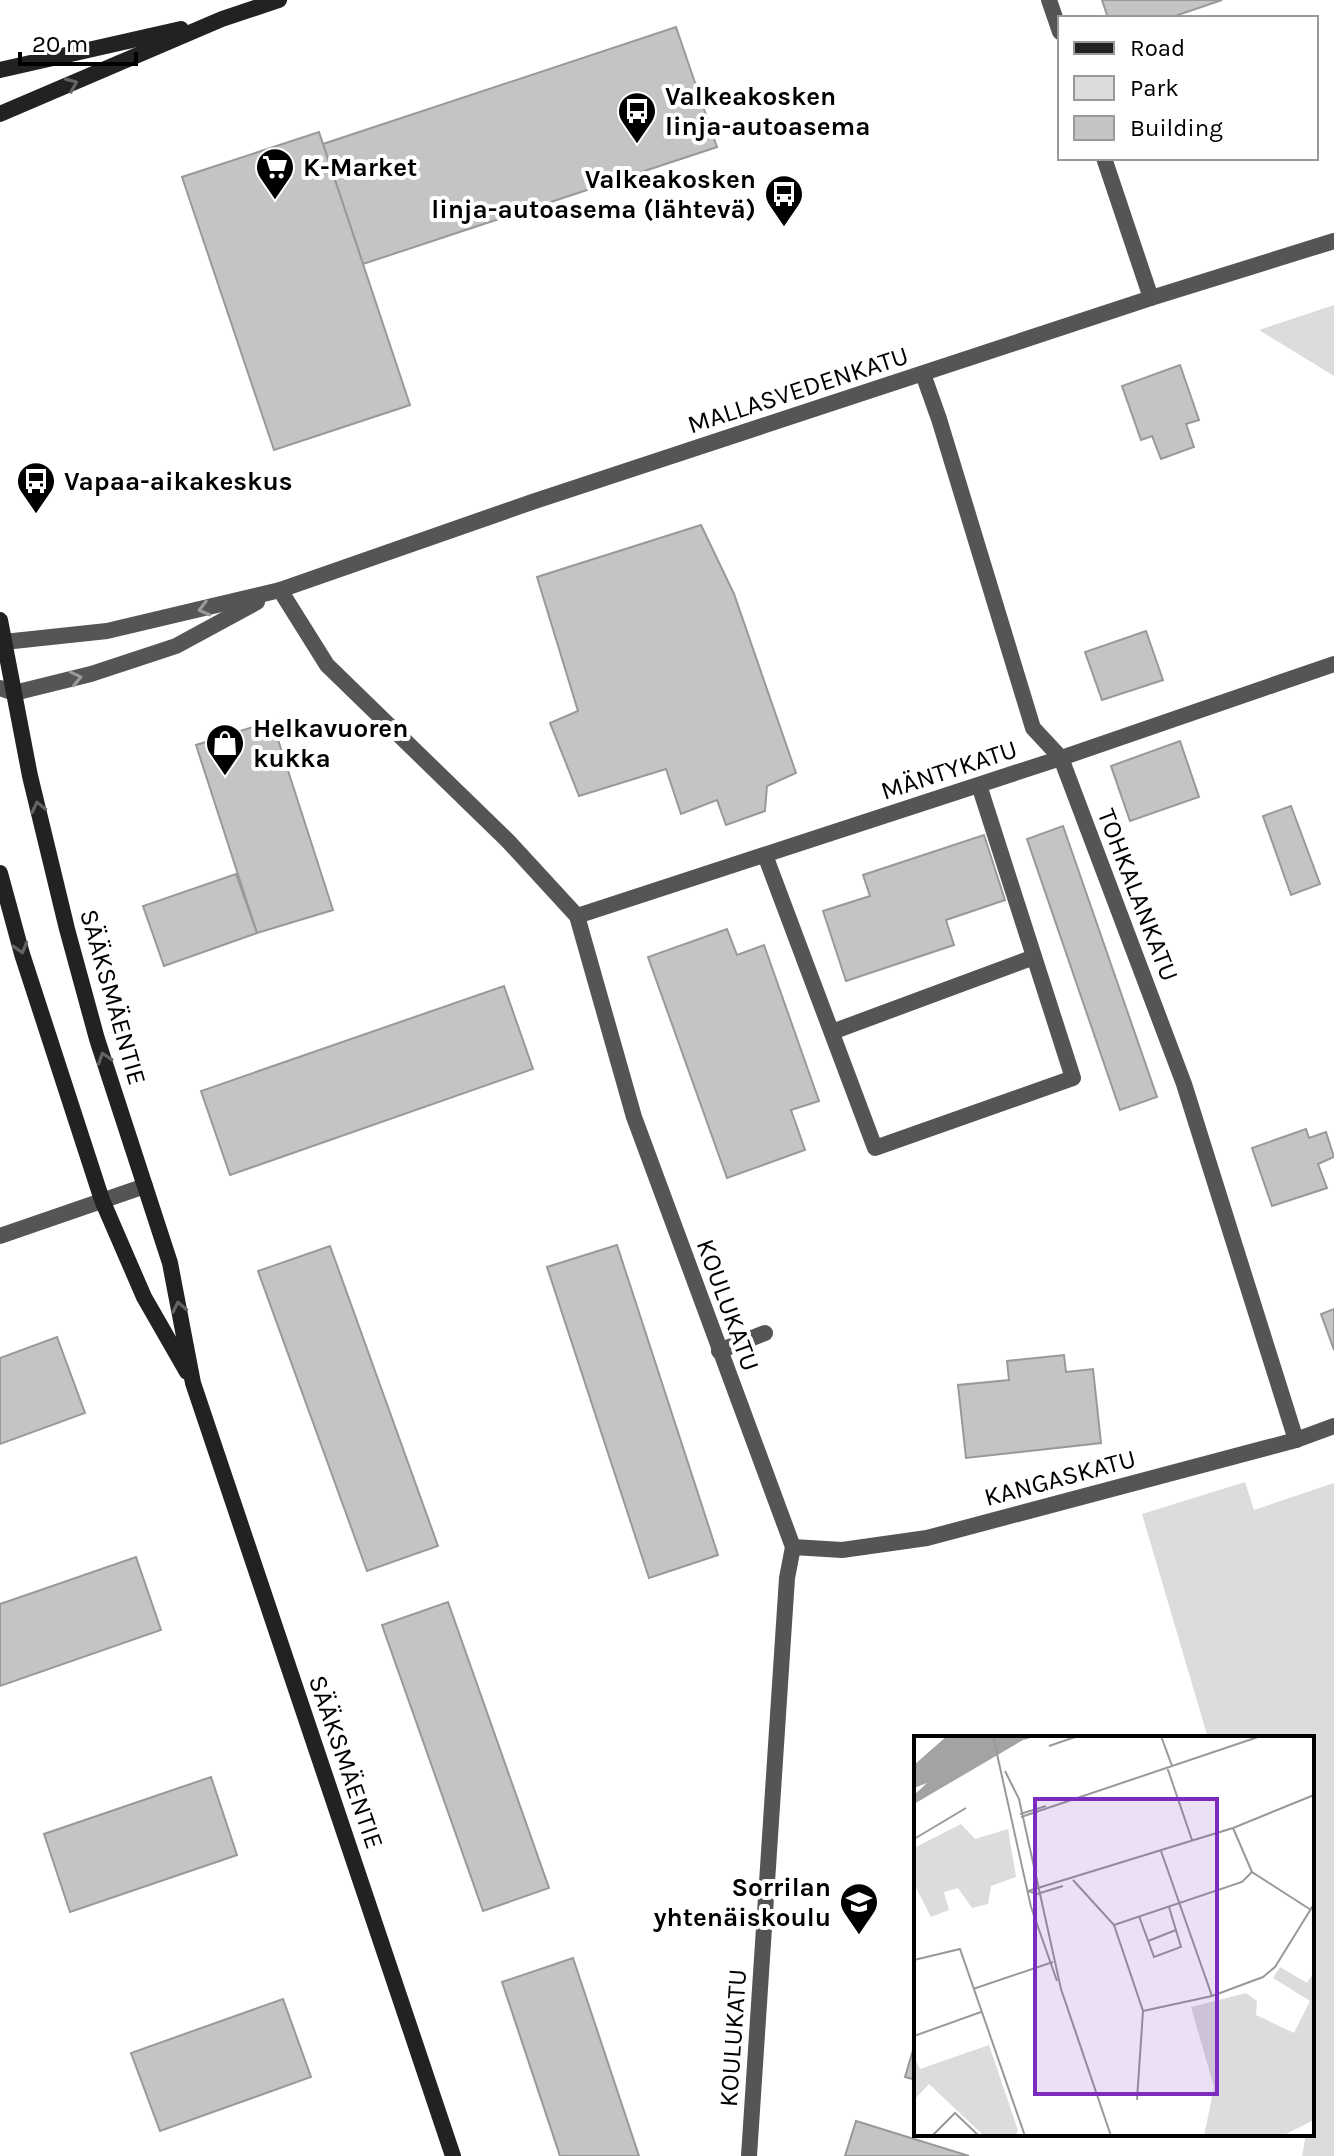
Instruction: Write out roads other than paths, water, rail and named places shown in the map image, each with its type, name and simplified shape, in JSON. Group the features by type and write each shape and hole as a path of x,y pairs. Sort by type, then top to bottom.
{"main road":[{"path":"0,114 222,19 279,0"},
{"path":"0,70 222,19"},
{"name":"SÄÄKSMÄENTIE","path":"0,620 7,690 67,929 97,1039 170,1263 193,1383 453,2156"},
{"name":"SÄÄKSMÄENTIE","path":"0,873 22,954 102,1200 144,1297 193,1383"}],"street":[{"path":"1049,0 1058,26"},
{"path":"1105,160 1151,298"},
{"name":"MALLASVEDENKATU","path":"2,643 107,631 280,590 532,502 1151,298 1334,241"},
{"name":"TOHKALANKATU","path":"923,374 1033,728 1061,758 1184,1084 1296,1440"},
{"name":"MALLASVEDENKATU","path":"7,690 91,674 176,646 280,590"},
{"name":"KOULUKATU","path":"280,590 327,665 508,841 577,916 634,1117 793,1547 787,1578 749,2156"},
{"name":"MÄNTYKATU","path":"577,916 1061,758 1334,664"},
{"path":"765,855 875,1148 1073,1078 979,785"},
{"path":"832,1032 1034,957"},
{"path":"0,1236 145,1186"},
{"path":"719,1351 765,1333"},
{"name":"KANGASKATU","path":"793,1547 842,1550 927,1538 1296,1440 1334,1426"}],"place":[{"name":"Valkeakosken linja-autoasema","path":"637,145"},
{"name":"K-Market","path":"275,201"},
{"name":"Valkeakosken linja-autoasema (lähtevä)","path":"784,228"},
{"name":"Vapaa-aikakeskus","path":"36,515"},
{"name":"Helkavuoren kukka","path":"225,777"},
{"name":"Sorrilan yhtenäiskoulu","path":"859,1936"}]}
